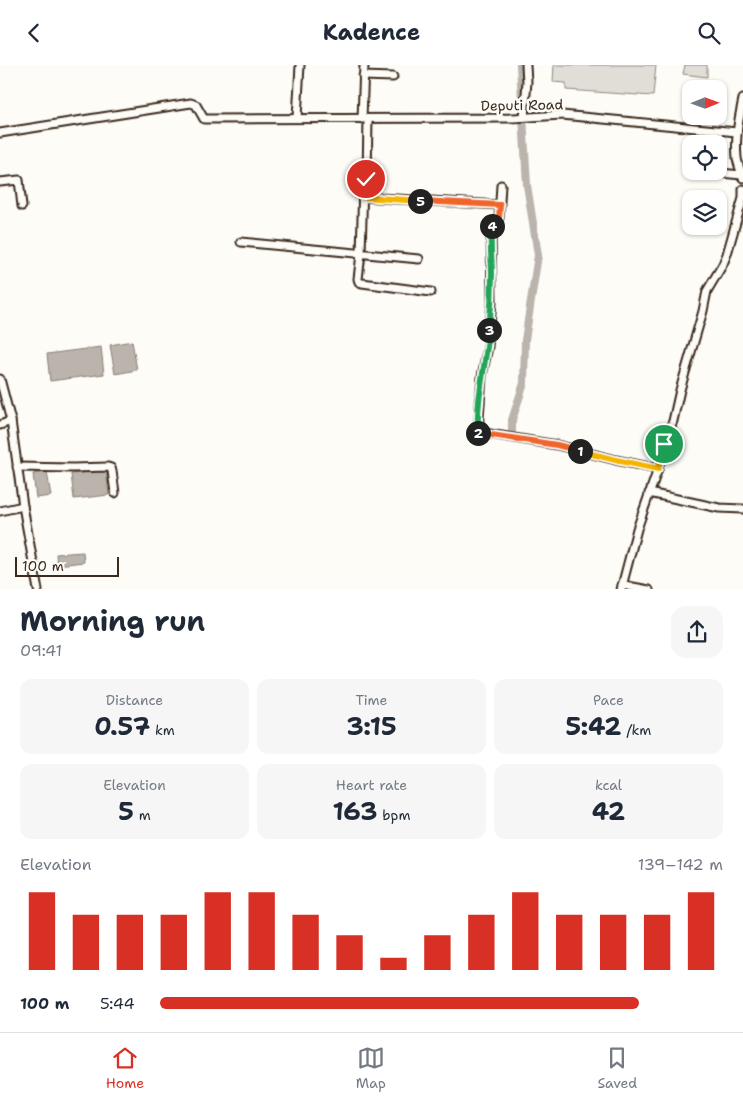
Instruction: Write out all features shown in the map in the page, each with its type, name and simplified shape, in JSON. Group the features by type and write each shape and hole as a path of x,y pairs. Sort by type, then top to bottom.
{"street":[{"path":"297,118 300,65"},
{"path":"364,65 367,178 363,182 358,279 362,283 431,292"},
{"path":"524,117 527,82 526,65"},
{"path":"363,76 393,77"},
{"path":"727,174 743,176 737,160 737,132 743,99"},
{"name":"Deputi Road","path":"0,133 191,103 196,105 204,119 513,118 562,115 737,132"},
{"path":"0,183 19,180 22,206"},
{"path":"501,185 499,218 491,229 492,302 488,347 482,376 478,433 557,445 658,469"},
{"path":"648,589 622,587 637,529 673,421 707,291 727,254 743,199 743,189"},
{"path":"363,197 500,205"},
{"path":"241,242 419,259"},
{"path":"0,379 11,421 23,507 38,589"},
{"path":"0,425 11,421"},
{"path":"17,467 73,469 108,467 112,471 115,493"},
{"path":"649,493 719,508 743,509"},
{"path":"0,511 23,507"}],"shaded area":[{"path":"554,65 656,65 653,96 566,90 566,83 553,82"},
{"path":"685,65 707,65 707,77 683,74"},
{"path":"132,341 137,370 115,374 110,345"},
{"path":"101,347 104,374 50,381 47,354"},
{"path":"106,470 109,495 74,499 71,474"},
{"path":"47,472 51,496 36,498 33,474"},
{"path":"83,552 84,562 57,565 56,554"}],"waterway":[{"path":"512,434 512,420 524,383 525,340 538,255 527,185 520,65"}],"route":[{"path":"366,179 363,181 363,197 500,205 499,218 491,229 492,302 488,347 482,376 478,433 557,445 658,469 664,444"}]}
